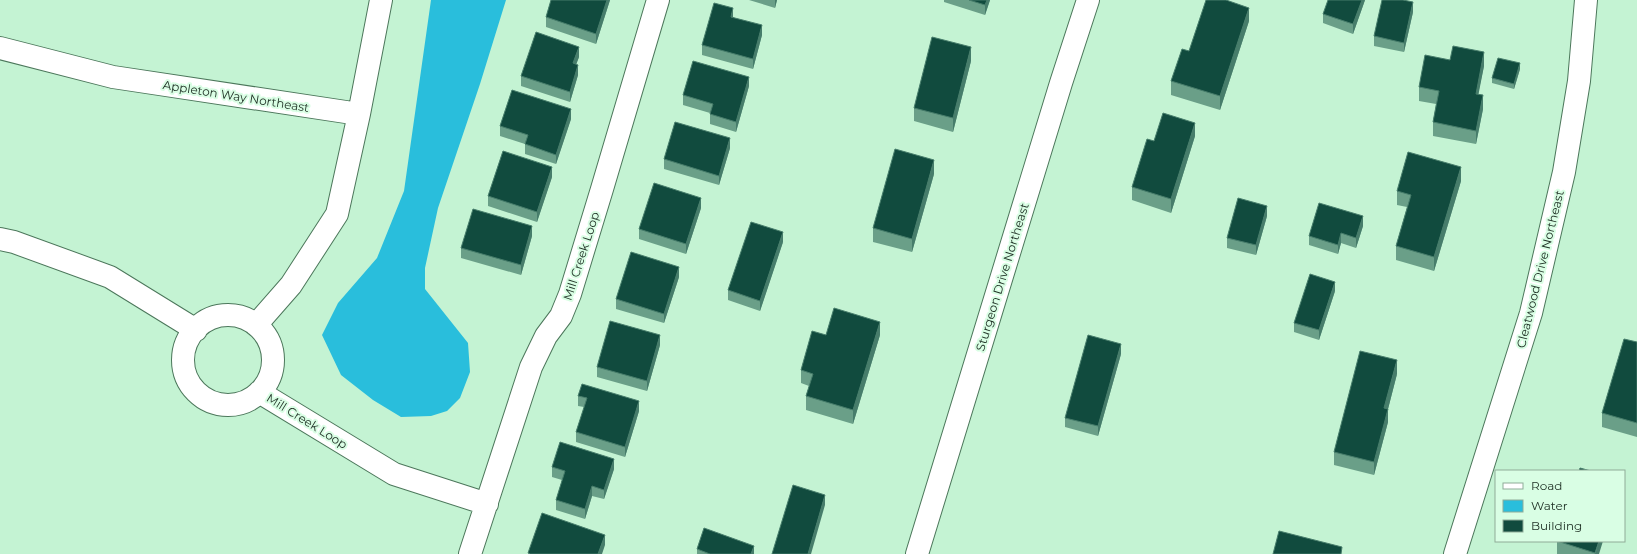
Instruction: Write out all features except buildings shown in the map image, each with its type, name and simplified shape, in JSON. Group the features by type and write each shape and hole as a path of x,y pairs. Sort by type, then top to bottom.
{"street":[{"path":"256,325 291,285 337,214 359,114 381,0"},
{"name":"Mill Creek Loop","path":"470,554 531,367 546,336 561,316 570,294 658,0"},
{"name":"Sturgeon Drive Northeast","path":"917,554 1061,83 1088,0"},
{"name":"Cleatwood Drive Northeast","path":"1455,554 1531,313 1564,172 1579,80 1586,0"},
{"name":"Appleton Way Northeast","path":"0,48 113,77 359,114"},
{"path":"0,239 14,242 110,276 196,330"},
{"path":"227,315 242,317 256,325 265,334 272,348 273,364 266,385 252,398 237,405 222,405 210,402 197,394 186,379 182,364 183,354 188,339 202,322 227,315"},
{"name":"Mill Creek Loop","path":"259,392 394,474 487,504"}],"water":[{"path":"431,0 506,0 480,84 438,208 425,268 425,289 468,343 470,372 460,398 447,411 431,416 401,417 373,400 341,375 322,335 338,303 377,258 404,191"}]}
